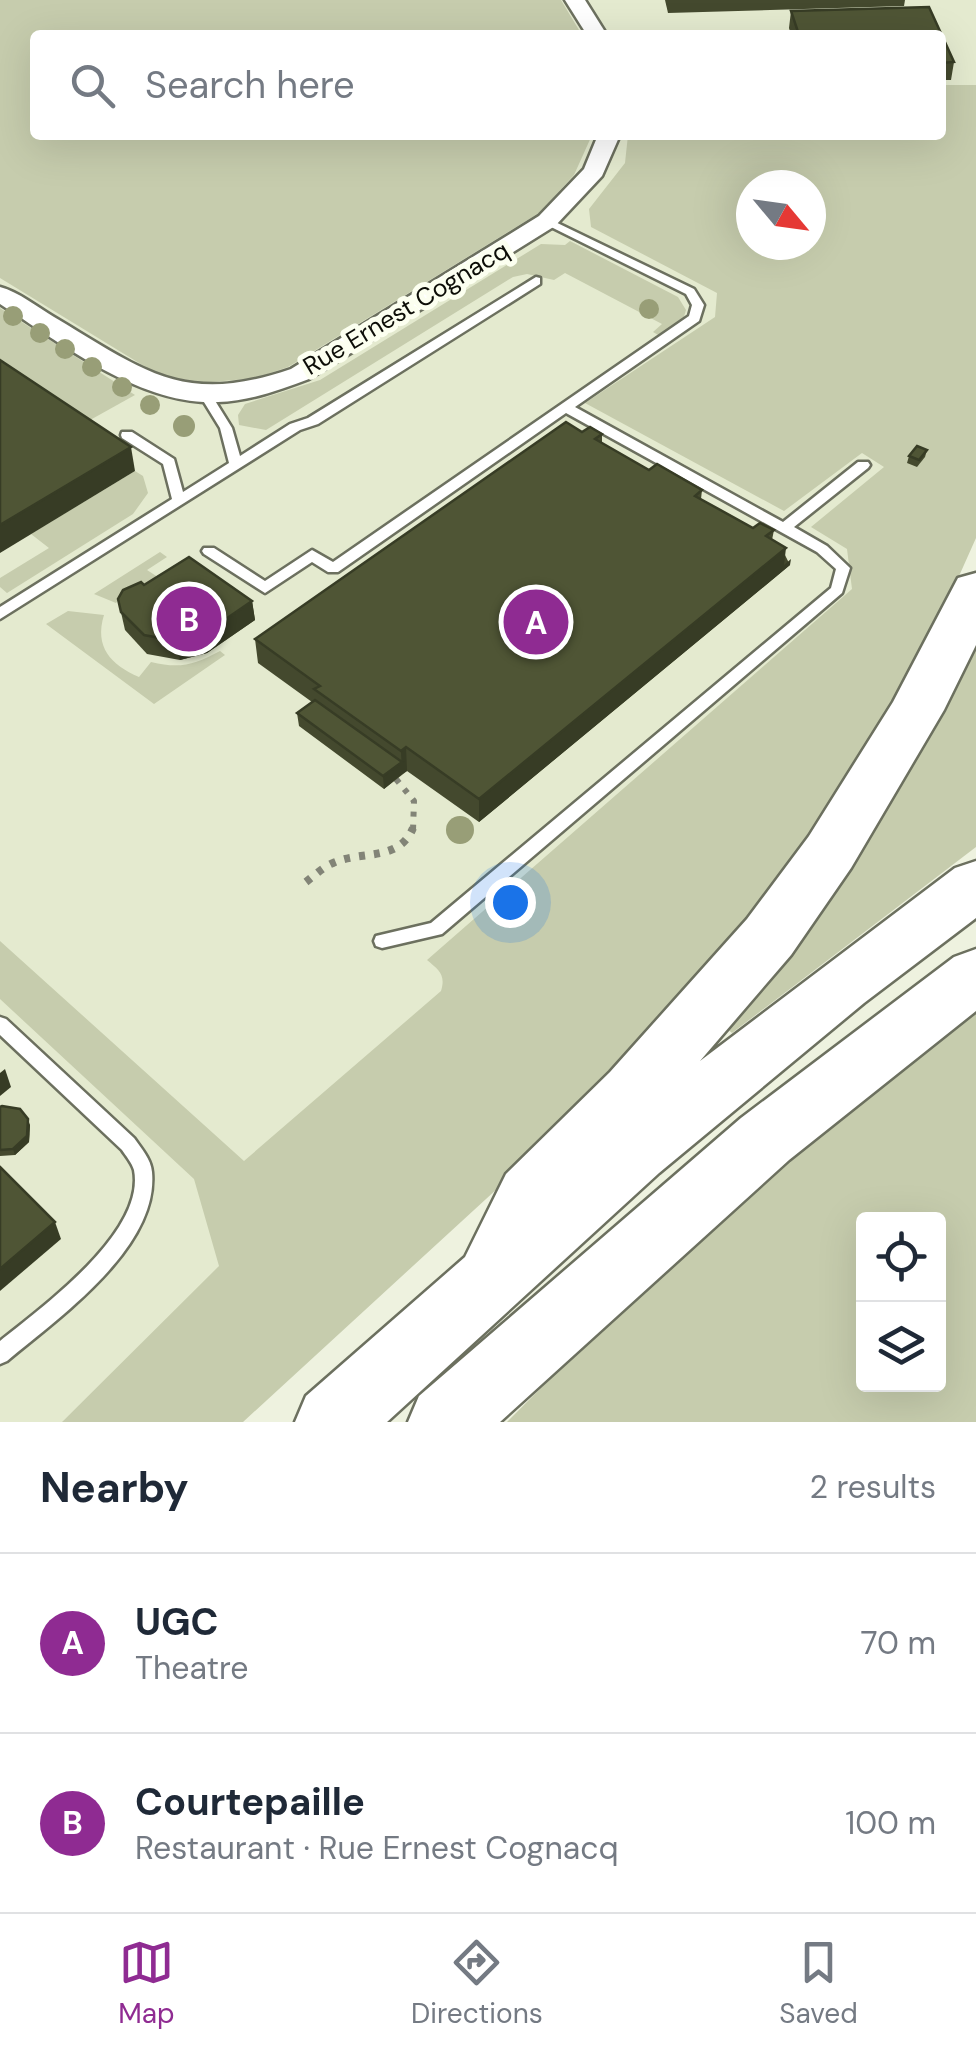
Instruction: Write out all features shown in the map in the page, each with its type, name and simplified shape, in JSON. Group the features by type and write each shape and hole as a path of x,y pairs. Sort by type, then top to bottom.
{"highway":[{"path":"492,1277 530,1196 633,1092 710,1005 768,936 830,852 917,710 976,590"},
{"path":"332,1422 635,1152 842,985 976,885"},
{"path":"445,1422 765,1139 976,975"}],"street":[{"path":"574,0 593,30"},
{"name":"Rue Ernest Cognacq","path":"0,294 150,384 205,394 267,386 300,374 547,222 594,171 607,140"}],"lane":[{"path":"208,551 264,588 312,555 333,569 695,318 698,305 690,292 547,222"},
{"path":"0,614 295,426 314,422 536,280"},
{"path":"205,394 226,428 236,464"},
{"path":"382,941 436,929 837,590 843,568 822,549 566,408"},
{"path":"128,435 169,462 179,500"},
{"path":"784,528 863,465"},
{"path":"0,1024 128,1144 143,1168 141,1206 112,1255 0,1354"}],"path":[{"path":"306,882 330,864 347,858 377,856 394,850 406,839 415,826 418,811 408,788 396,780"}],"shaded area":[{"path":"0,0 976,0 976,423 953,483 220,1267 62,1422 0,1422"},
{"path":"0,0 561,0 579,30 30,30 30,140 590,140 574,175 539,213 288,367 256,378 201,383 157,374 0,278"},
{"path":"946,85 976,85 976,538 926,650 852,783 757,912 596,1098 243,1422 62,1422 219,1266 194,1179 0,999 0,941 244,1161 441,991 440,973 427,960 852,589 847,549 811,527 884,467 862,453 784,511 585,403 715,317 717,293 591,227 589,209 625,163 627,140 946,140"},
{"path":"570,241 678,297 686,310 683,320 660,336 653,332 662,324 565,273 554,280 527,274 513,277 266,430 239,425 238,415 245,404 320,380 541,244 565,245"},
{"path":"0,308 135,395 74,429 0,379"},
{"path":"135,471 143,476 148,493 133,514 7,593 0,587 0,578 49,548 31,534"},
{"path":"160,552 167,557 147,570 170,585 127,589 116,603 94,594"},
{"path":"68,611 104,615 101,636 107,654 139,677 151,662 179,665 220,651 225,655 154,704 46,624"},
{"path":"976,636 976,847 732,1033 726,1028"},
{"path":"976,1007 976,1422 507,1422 676,1259"}],"building":[{"path":"929,7 939,30 797,30 791,11"},
{"path":"946,44 954,62 946,63"},
{"path":"0,360 131,447 0,525"},
{"path":"566,422 582,432 590,427 602,434 595,439 649,470 657,464 702,490 695,496 753,528 760,523 774,530 766,536 786,548 479,799 406,747 401,751 314,689 320,686 255,639"},
{"path":"917,446 927,450 919,460 909,456"},
{"path":"189,557 252,601 204,634 176,641 144,635 121,612 118,599 123,590 141,582 144,585"},
{"path":"315,700 402,762 383,776 297,713"},
{"path":"2,1106 20,1109 28,1119 27,1136 13,1149 0,1150"},
{"path":"0,1167 55,1222 0,1269"}],"place":[{"name":"Courtepaille","path":"189,619"},
{"name":"UGC","path":"536,622"}]}
